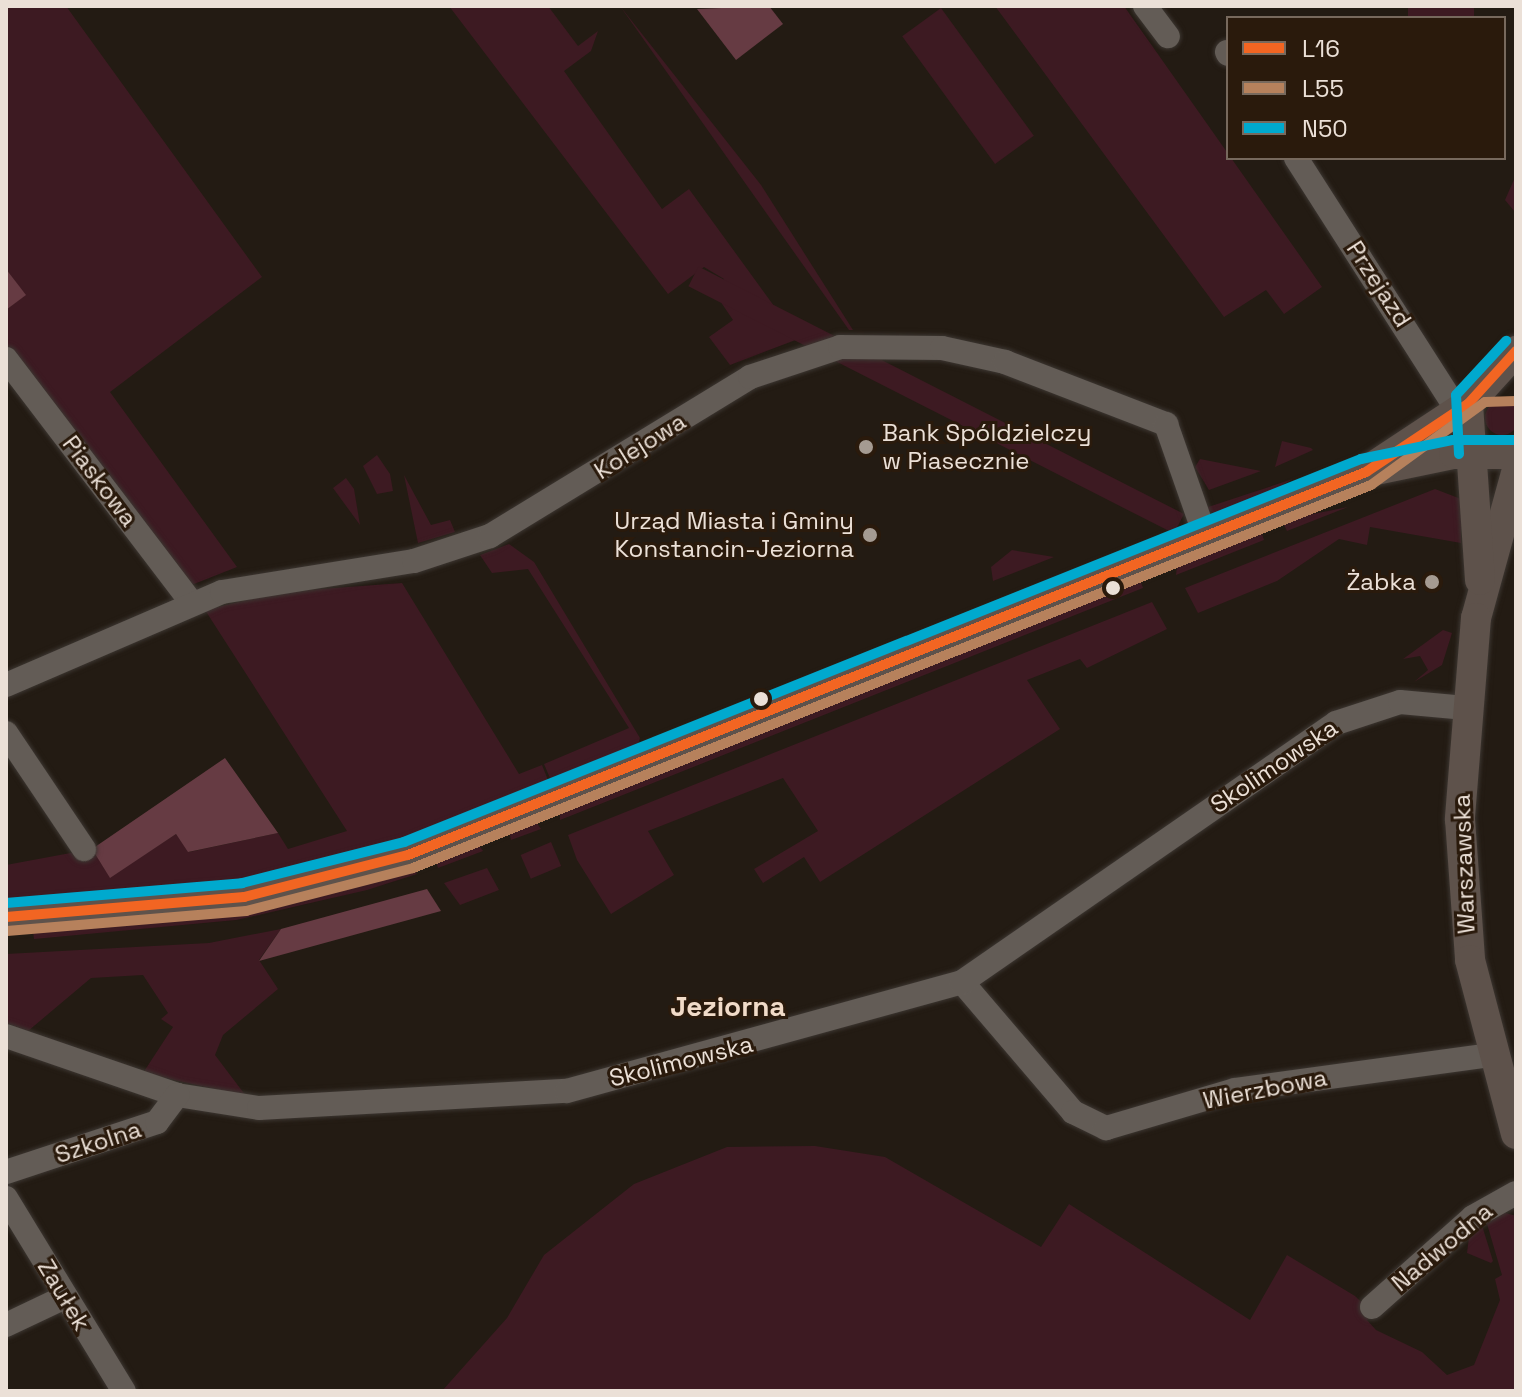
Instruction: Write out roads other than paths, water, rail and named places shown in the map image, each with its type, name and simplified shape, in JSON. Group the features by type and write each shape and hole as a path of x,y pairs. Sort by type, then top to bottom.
{"main road":[{"path":"1366,472 1468,401 1516,351"},
{"path":"1468,401 1516,387"},
{"name":"Warszawska","path":"1468,401 1481,588"},
{"path":"6,917 230,899 408,855 1366,472 1473,453 1516,454"},
{"name":"Warszawska","path":"1516,473 1481,588 1466,708 1461,886 1491,1055 1516,1134"}],"street":[{"path":"1145,6 1168,36"},
{"name":"Przejazd","path":"1297,160 1468,401"},
{"name":"Kolejowa","path":"6,685 192,603 257,584 457,549 518,523 750,377 812,354 868,344 942,348 1005,362 1166,424 1206,538"},
{"name":"Piaskowa","path":"6,359 192,603"},
{"name":"Skolimowska","path":"6,1036 177,1095 285,1108 533,1097 869,1013 962,982 1336,723 1400,702 1466,708"},
{"path":"6,733 84,849"},
{"name":"Wierzbowa","path":"962,982 1073,1112 1106,1128 1235,1090 1491,1055"},
{"name":"Szkolna","path":"6,1172 157,1122 177,1095"},
{"name":"Nadwodna","path":"1372,1307 1473,1217 1516,1193"},
{"name":"Zaułek","path":"6,1198 124,1391"},
{"path":"6,1325 65,1297"}],"place":[{"name":"Bank Spóldzielczy w Piasecznie","path":"866,447"},
{"name":"Urząd Miasta i Gminy Konstancin-Jeziorna","path":"870,535"},
{"name":"Żabka","path":"1432,582"}],"district":[{"name":"Jeziorna","path":"728,1006"}]}
